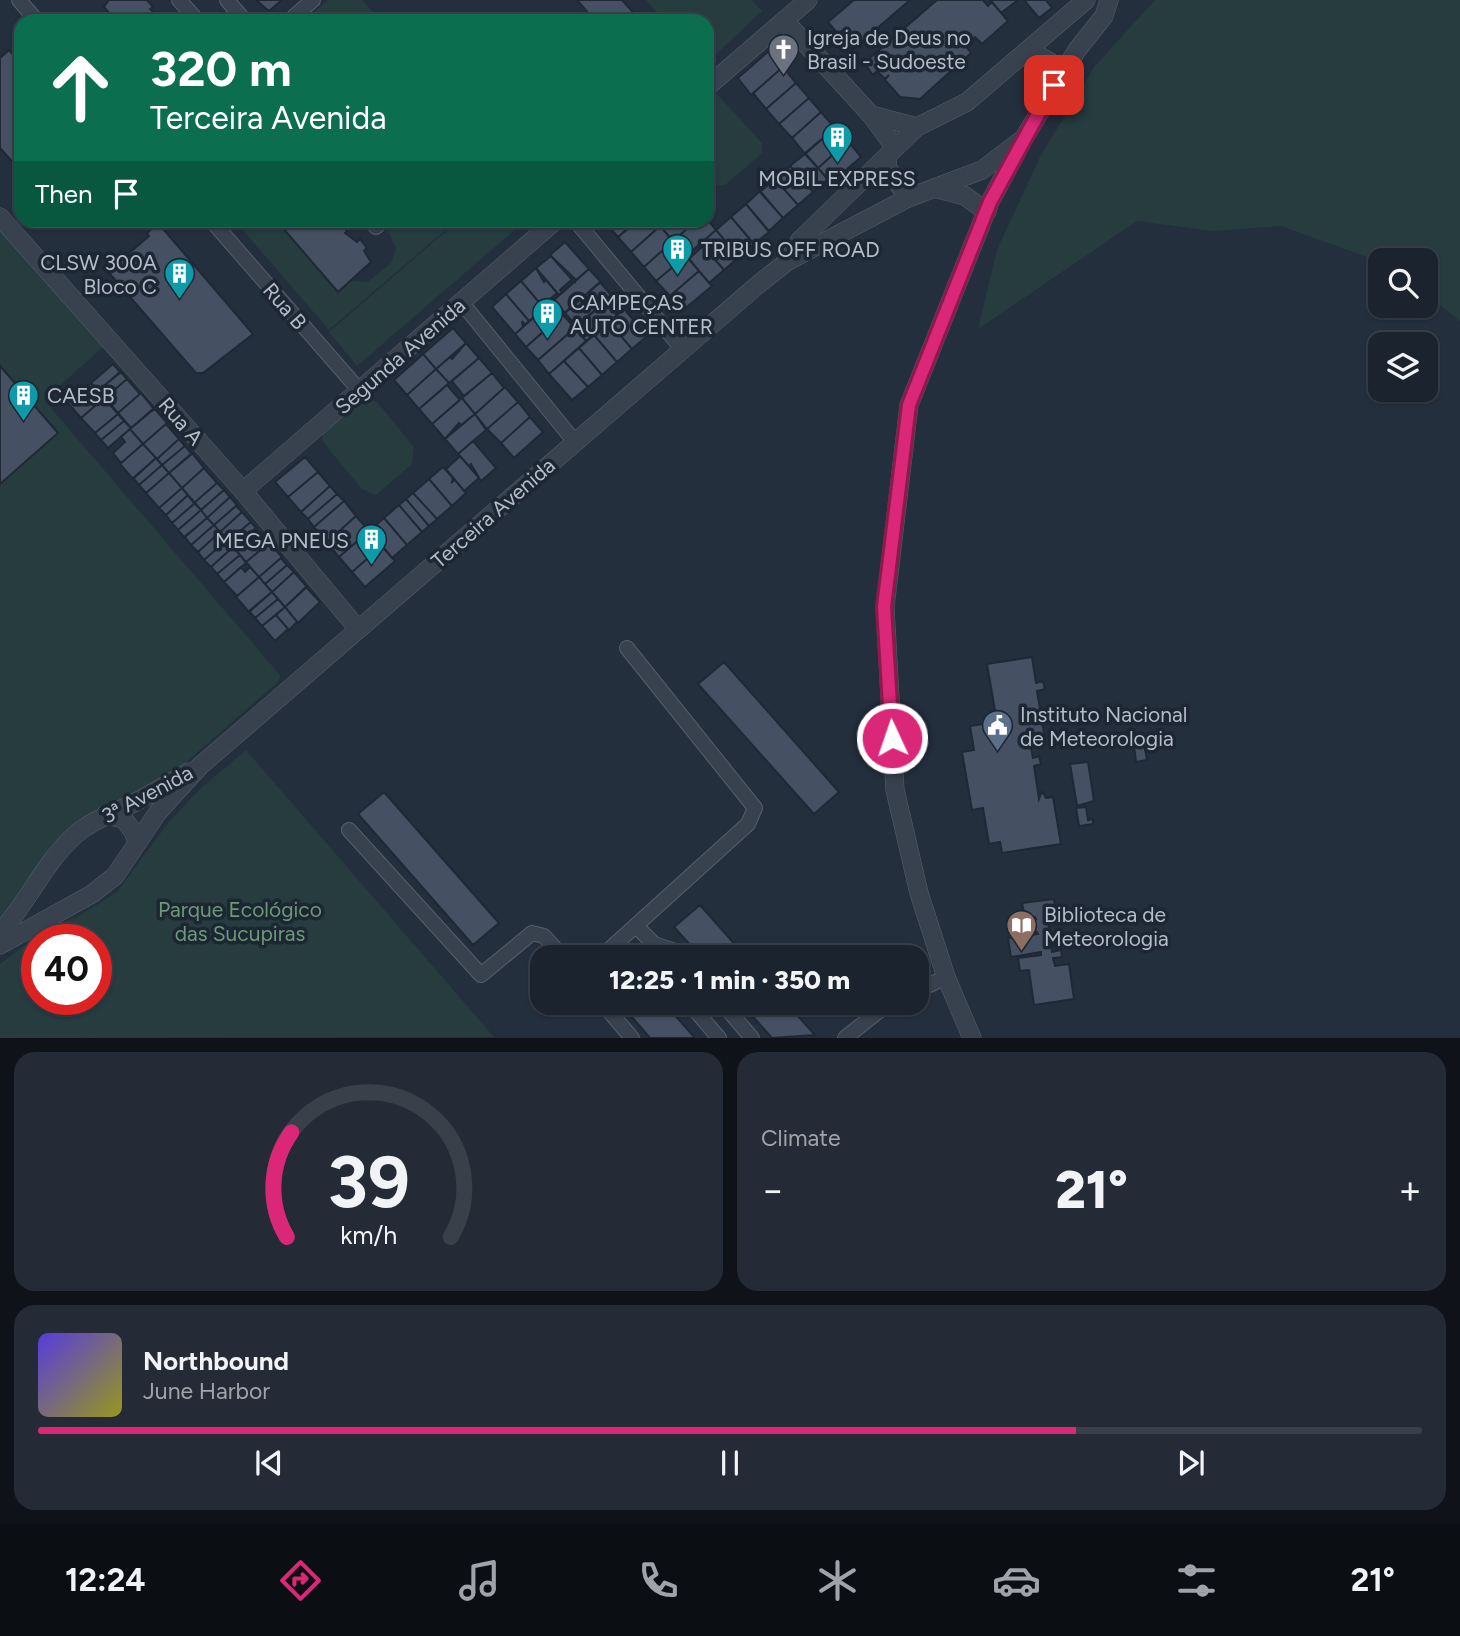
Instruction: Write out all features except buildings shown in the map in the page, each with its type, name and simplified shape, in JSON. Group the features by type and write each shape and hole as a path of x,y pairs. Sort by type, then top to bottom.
{"street":[{"path":"19,0 31,14"},
{"path":"179,0 192,14"},
{"path":"227,0 239,14"},
{"path":"297,14 313,0"},
{"path":"714,81 808,0"},
{"name":"Terceira Avenida","path":"788,261 800,240 917,127 967,102 1086,0"},
{"name":"Terceira Avenida","path":"200,766 788,261 908,198 982,170 1024,138 1054,85 1104,16 1109,0"},
{"path":"784,20 871,115 891,153 888,169 908,198"},
{"path":"1029,50 1050,62 1054,85"},
{"path":"871,115 917,127"},
{"path":"972,1038 946,977 919,894 895,790 884,607 909,405 989,207 1024,138"},
{"path":"982,170 989,207"},
{"path":"930,188 965,196 989,207"},
{"name":"Rua A","path":"0,217 243,491 358,629"},
{"name":"Rua B","path":"218,228 359,391"},
{"name":"Segunda Avenida","path":"243,491 547,228"},
{"path":"583,228 683,350"},
{"path":"462,303 575,442"},
{"path":"615,945 748,824 755,808 627,648"},
{"name":"3ª Avenida","path":"0,933 15,916 37,879 77,833 105,815 129,806 200,766"},
{"name":"3ª Avenida","path":"0,945 92,894 115,876 158,812 200,766"},
{"path":"105,815 124,819 134,832 136,843"},
{"path":"349,830 481,975 532,933 544,936 552,945"},
{"path":"37,879 38,892 47,905 59,910"},
{"path":"636,926 651,945"},
{"path":"929,985 946,977"},
{"path":"612,1015 632,1038"},
{"path":"699,1015 719,1038"},
{"path":"732,1015 752,1038"},
{"path":"845,1038 874,1015"}],"green space":[{"path":"328,0 362,0 375,14 312,14"},
{"path":"646,0 752,0 762,11 714,56 714,14 659,14"},
{"path":"1155,0 1460,0 1460,321 1438,304 1438,248 1368,248 1368,257 1281,226 1213,231 1137,221 978,329 997,250 1040,157 1094,67"},
{"path":"714,94 718,95 762,143 762,153 725,185 717,185 714,181"},
{"path":"0,227 104,346 44,400 280,675 279,681 168,778 83,823 0,923"},
{"path":"241,228 303,228 349,281 368,282 391,263 396,249 388,231 391,228 448,228 329,330"},
{"path":"450,228 517,228 357,366 329,332"},
{"path":"363,396 377,402 414,447 412,464 376,495 362,489 323,442 322,433"},
{"name":"Parque Ecológico das Sucupiras","path":"246,750 494,1037 0,1038 0,964 21,948 21,1015 112,1015 112,924 54,924 76,918 117,892 168,823 199,790"}],"place":[{"name":"Igreja de Deus no Brasil - Sudoeste","path":"784,76"},
{"name":"MOBIL EXPRESS","path":"837,165"},
{"name":"TRIBUS OFF ROAD","path":"678,276"},
{"name":"CLSW 300A Bloco C","path":"180,301"},
{"name":"CAMPEÇAS AUTO CENTER","path":"547,341"},
{"name":"CAESB","path":"24,422"},
{"name":"MEGA PNEUS","path":"372,567"},
{"name":"Instituto Nacional de Meteorologia","path":"997,753"},
{"name":"Biblioteca de Meteorologia","path":"1021,953"}],"route":[{"path":"892,738 884,607 909,405 990,202 1054,85"}]}
